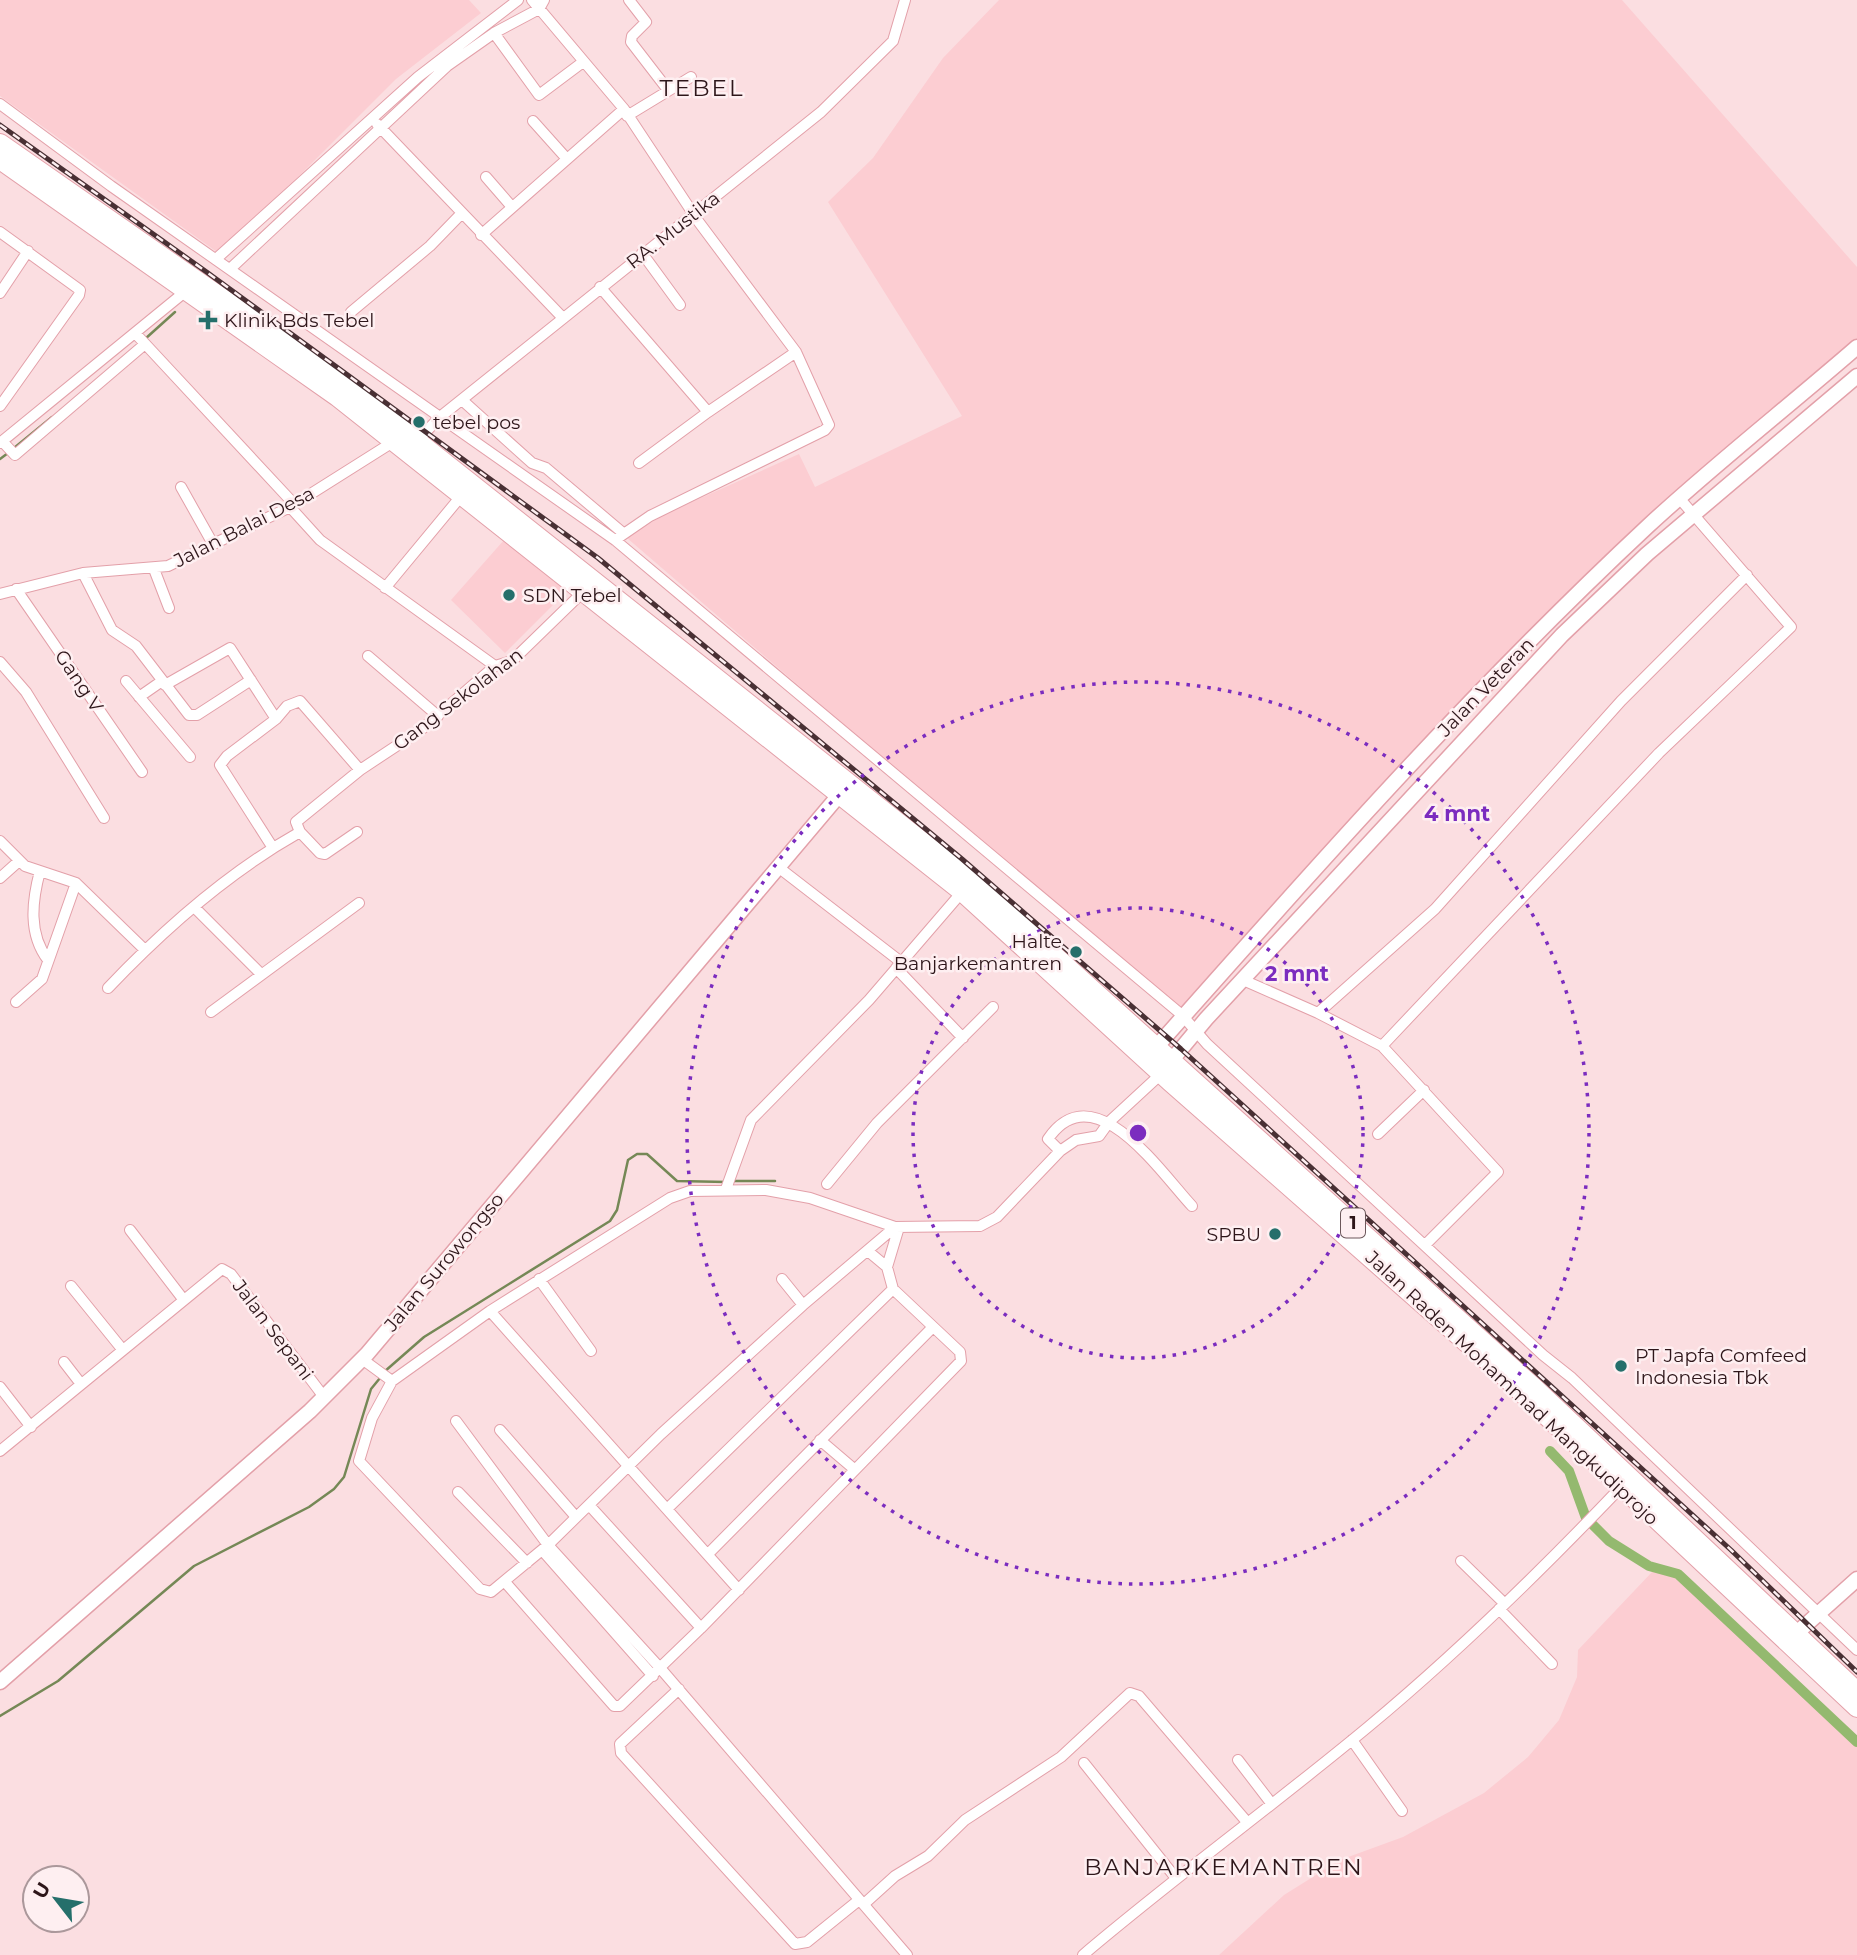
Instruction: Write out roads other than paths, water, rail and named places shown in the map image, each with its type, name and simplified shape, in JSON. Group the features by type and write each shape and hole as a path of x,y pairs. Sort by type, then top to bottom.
{"highway":[{"name":"1","path":"0,143 346,384 962,892 1166,1067"},
{"name":"1","path":"0,160 337,397 462,495 589,586 970,879 1150,1053"},
{"name":"Jalan Raden Mohammad Mangkudiprojo","path":"1166,1067 1621,1487 1791,1638 1857,1691"},
{"name":"Jalan Raden Mohammad Mangkudiprojo","path":"1166,1067 1534,1387 1791,1638 1857,1709"}],"main road":[{"name":"Jalan Veteran","path":"1150,1053 1334,845 1550,621 1680,499 1857,347"},
{"name":"Jalan Veteran","path":"1166,1067 1197,1030 1562,635 1647,554 1857,376"},
{"name":"Jalan Surowongso","path":"0,1682 324,1397 362,1359 840,794"},
{"path":"1334,845 1352,864"},
{"path":"1791,1638 1857,1579"}],"street":[{"path":"223,264 471,33 518,0"},
{"path":"628,0 646,22 632,36 631,42 668,90"},
{"name":"RA. Mustika","path":"416,442 440,417 821,112 885,51 898,32 905,0"},
{"path":"223,264 376,123 447,66 538,3 625,112 694,215 796,352 828,428 650,516 619,537"},
{"path":"494,33 539,95 583,62"},
{"path":"481,235 625,112 691,76"},
{"path":"0,104 440,417 619,537"},
{"path":"533,121 567,159"},
{"path":"376,123 563,318"},
{"path":"486,177 512,207"},
{"path":"351,312 430,246 462,213"},
{"path":"0,232 77,286 79,295 0,407"},
{"path":"0,293 28,251"},
{"path":"642,253 680,305"},
{"path":"600,287 708,412"},
{"path":"140,338 89,383 66,404 42,423 15,455 5,446 66,404 140,338 186,291"},
{"path":"140,338 320,540 495,666"},
{"path":"639,463 796,352"},
{"path":"462,400 532,463 546,468 619,537 1182,1015 1207,1044 1543,1355 1581,1386 1857,1650"},
{"name":"Jalan Balai Desa","path":"0,594 83,573 168,566 292,506 393,442"},
{"path":"181,487 213,544"},
{"path":"385,588 462,495"},
{"path":"1382,1046 1659,752 1791,627 1680,499"},
{"path":"154,569 169,608"},
{"path":"83,573 113,630 136,646 187,713 195,717 251,680"},
{"path":"1318,1013 1435,909 1621,701 1746,575"},
{"name":"Gang Sekolahan","path":"300,832 296,822 360,770 438,716 495,666 512,661 589,586"},
{"name":"Gang V","path":"16,589 142,772"},
{"path":"139,697 230,648 276,719"},
{"path":"368,656 438,716"},
{"path":"0,662 26,692 104,818"},
{"path":"126,681 190,757"},
{"path":"273,848 220,765 227,755 276,719 290,704 300,701 360,770"},
{"path":"107,988 194,907 273,848 300,832 322,854 357,832"},
{"path":"0,841 19,861 76,883 145,950"},
{"path":"0,878 19,861"},
{"path":"778,867 898,965 963,1038"},
{"path":"40,871 35,893 34,923 38,945 48,960"},
{"path":"16,1002 38,985 76,883"},
{"path":"728,1184 751,1120 898,965 962,892"},
{"path":"211,1012 359,903"},
{"path":"194,907 261,975"},
{"path":"1243,980 1318,1013 1382,1046 1498,1172 1425,1245"},
{"path":"827,1184 877,1123 993,1007"},
{"path":"897,1227 803,1305 545,1547 491,1592 484,1592 359,1461 385,1376 670,1198 690,1191 728,1184 810,1198 897,1227 981,1226 997,1217 1056,1148 1076,1140 1103,1123 1166,1067"},
{"path":"1378,1134 1424,1090"},
{"path":"1056,1148 1052,1135 1071,1121 1103,1123 1139,1147 1192,1206"},
{"path":"505,1581 614,1706 620,1706 739,1590 961,1361 960,1352 893,1289 887,1267 897,1227"},
{"path":"0,1451 183,1299 130,1230"},
{"path":"869,1252 887,1267"},
{"name":"Jalan Sepani","path":"183,1299 218,1270 222,1269 231,1274 324,1397"},
{"path":"539,1279 592,1350"},
{"path":"782,1279 803,1305"},
{"path":"71,1286 122,1349"},
{"path":"667,1509 893,1289"},
{"path":"490,1311 739,1590"},
{"path":"708,1555 932,1328"},
{"path":"362,1359 385,1376"},
{"path":"64,1362 80,1384"},
{"path":"0,1387 31,1427"},
{"path":"456,1421 545,1547 657,1672 679,1689 907,1955"},
{"path":"500,1430 576,1517"},
{"path":"820,1440 854,1469"},
{"path":"1083,1955 1175,1877 1352,1740 1502,1606 1621,1487"},
{"path":"458,1492 527,1563"},
{"path":"589,1505 701,1628"},
{"path":"1461,1561 1552,1664"},
{"path":"679,1689 620,1744 619,1751 795,1944 807,1942 895,1876 928,1856 965,1820 1061,1757 1130,1693 1139,1696 1247,1822"},
{"path":"1352,1740 1402,1811"},
{"path":"1238,1760 1271,1803"},
{"path":"1084,1763 1175,1877"}],"waterway":[{"path":"145,339 175,312"},
{"path":"14,448 52,417"},
{"path":"0,459 8,453"},
{"path":"384,1372 424,1337 610,1221 617,1210 628,1160 637,1154 647,1154 677,1181 727,1182"},
{"path":"734,1181 775,1181"},
{"path":"0,1716 58,1681 194,1566 309,1507 334,1489 344,1477 371,1389 380,1378"},
{"path":"1550,1451 1569,1471 1586,1518 1609,1541 1649,1566 1678,1574 1857,1742"}],"railway":[{"path":"0,125 208,273 598,558 962,859 1181,1049 1731,1550 1857,1672"}],"place":[{"name":"Klinik Bds Tebel","path":"208,320"},
{"name":"tebel pos","path":"419,422"},
{"name":"SDN Tebel","path":"509,595"},
{"name":"Halte Banjarkemantren","path":"1076,952"},
{"name":"SPBU","path":"1275,1234"},
{"name":"PT Japfa Comfeed Indonesia Tbk","path":"1621,1366"}],"district":[{"name":"TEBEL","path":"702,88"},
{"name":"BANJARKEMANTREN","path":"1224,1867"}]}
